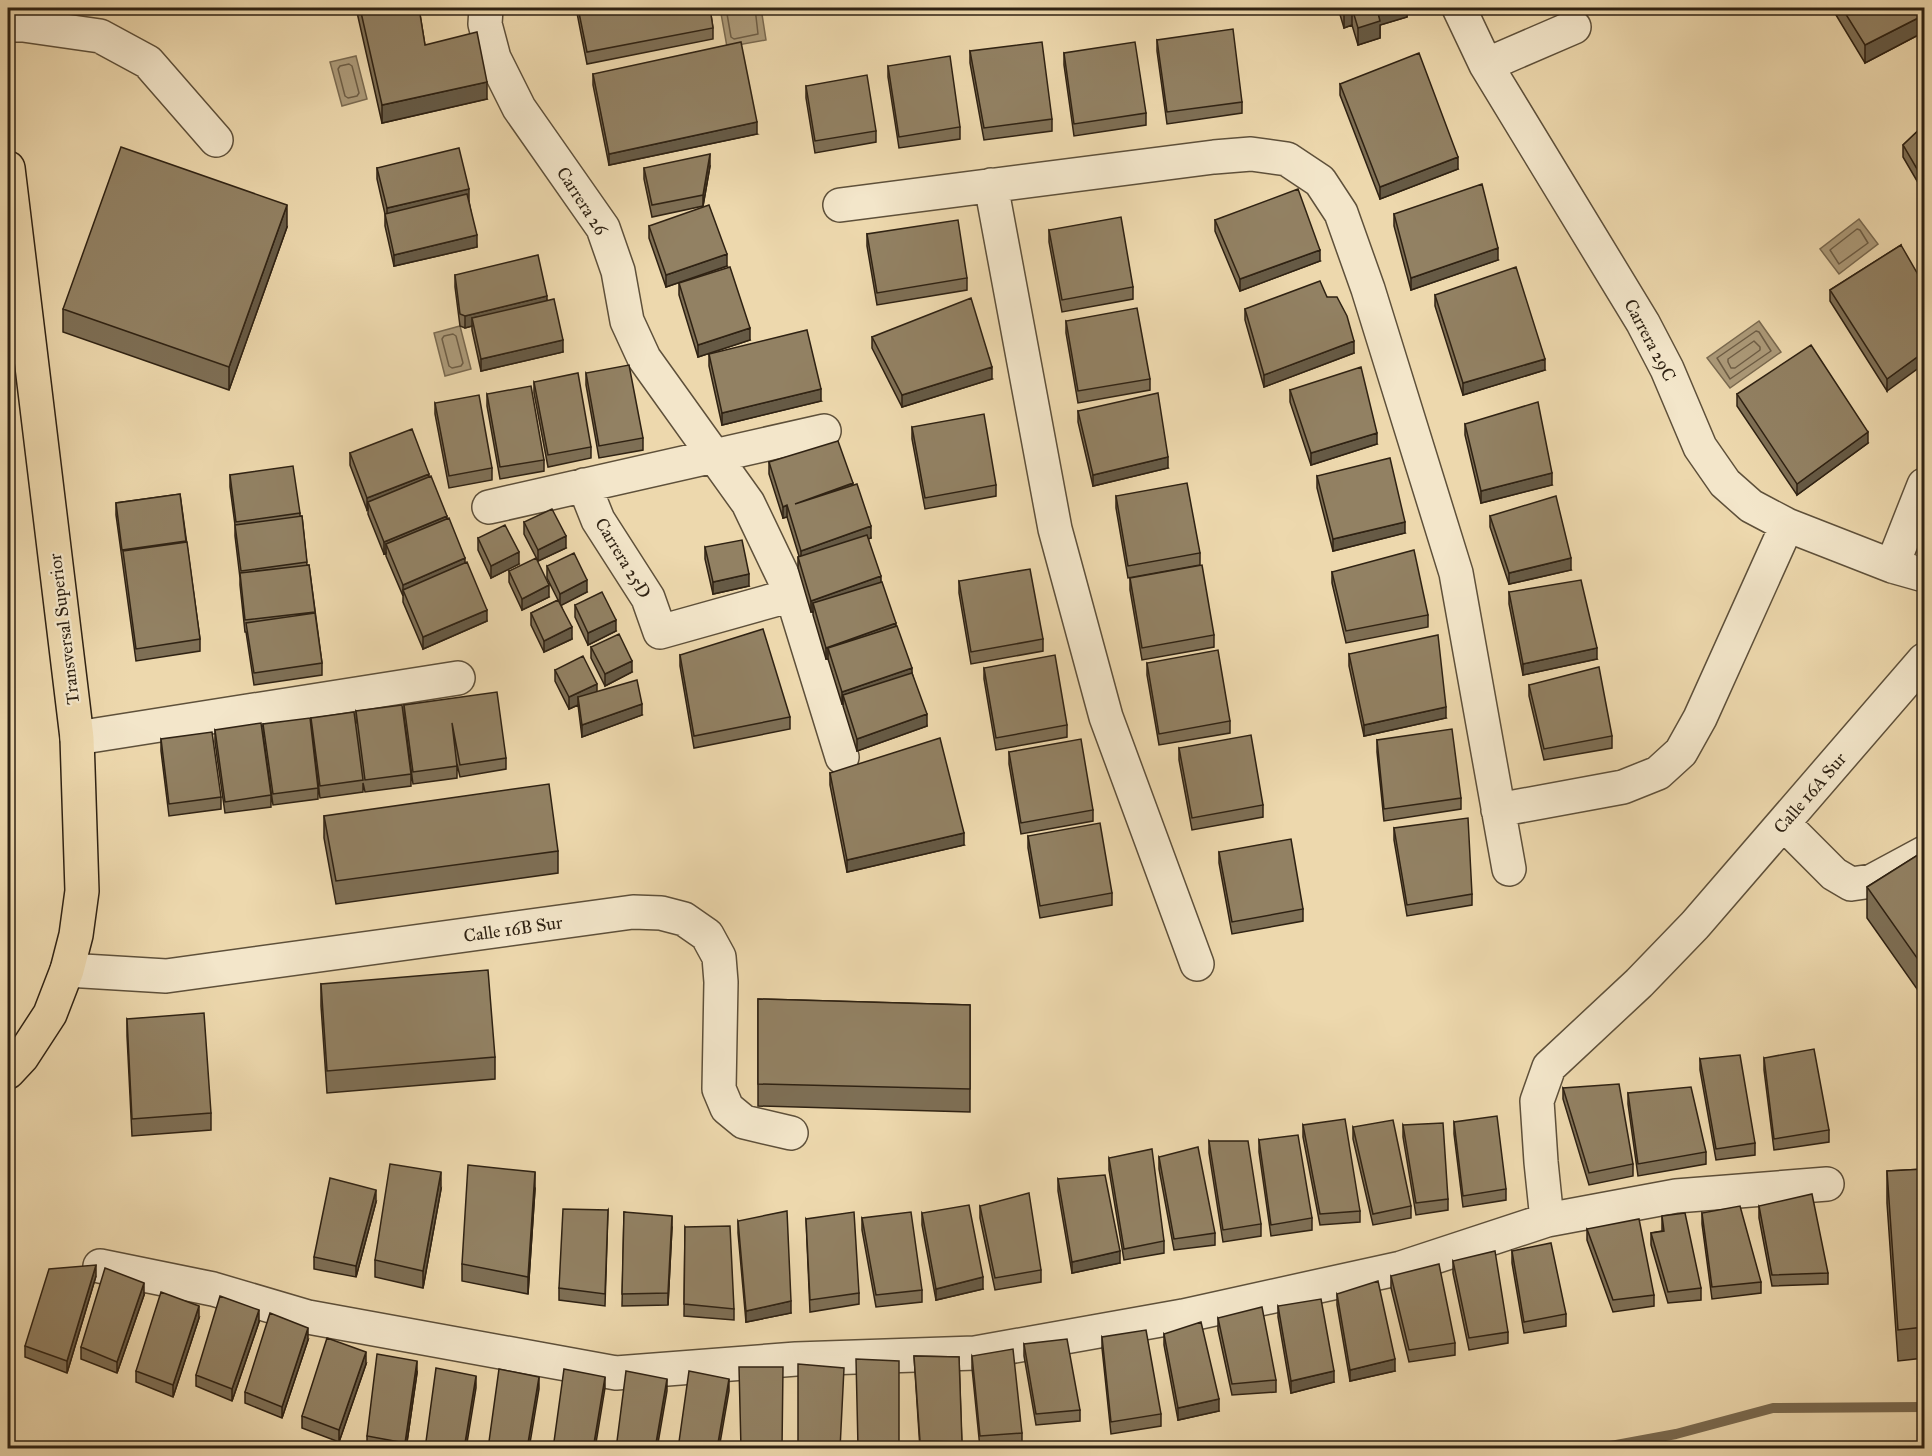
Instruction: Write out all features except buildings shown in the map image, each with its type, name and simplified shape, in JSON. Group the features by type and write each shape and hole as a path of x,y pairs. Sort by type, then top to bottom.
{"main road":[{"name":"Transversal Superior","path":"8,168 77,738 82,891 76,935 67,970 50,1014 22,1057 8,1072"}],"street":[{"name":"Carrera 26","path":"486,8 485,24 494,58 519,108 603,228 618,271 627,321 644,358 748,503 792,595 842,757"},
{"name":"Carrera 29C","path":"1459,8 1486,65 1643,323 1667,369 1700,447 1725,483 1751,506 1787,525 1892,566 1924,575"},
{"path":"8,25 100,36 148,62 216,140"},
{"path":"1486,65 1574,27"},
{"path":"840,205 1251,154 1287,159 1320,181 1341,213 1368,289 1456,573 1509,869"},
{"path":"991,185 1058,540 1106,717 1197,964"},
{"path":"489,507 824,431"},
{"name":"Carrera 25D","path":"584,485 598,520 648,598 660,632 792,595"},
{"path":"1892,566 1924,485"},
{"path":"1498,810 1623,787 1658,773 1681,752 1700,718 1787,525"},
{"name":"Calle 16A Sur","path":"1547,1220 1540,1162 1537,1101 1549,1067 1639,983 1695,925 1924,660"},
{"path":"77,738 458,678"},
{"path":"1784,824 1834,874 1851,884 1872,881 1924,853"},
{"name":"Calle 16B Sur","path":"67,970 166,976 633,912 661,914 684,919 706,935 719,957 721,982 719,1089 727,1108 744,1122 791,1133"},
{"path":"100,1266 213,1288 308,1317 616,1372 796,1359 975,1353 1183,1316 1401,1268 1547,1220 1676,1196 1827,1185"}],"water":[{"path":"720,8 761,8 766,40 727,47"},
{"path":"356,56 367,99 342,106 330,62"},
{"path":"1859,219 1878,244 1839,274 1820,249"},
{"path":"1759,321 1781,352 1730,388 1707,358"},
{"path":"460,326 471,369 445,376 434,333"}],"waterway":[{"path":"1600,1448 1676,1434 1773,1408 1924,1407"}]}
